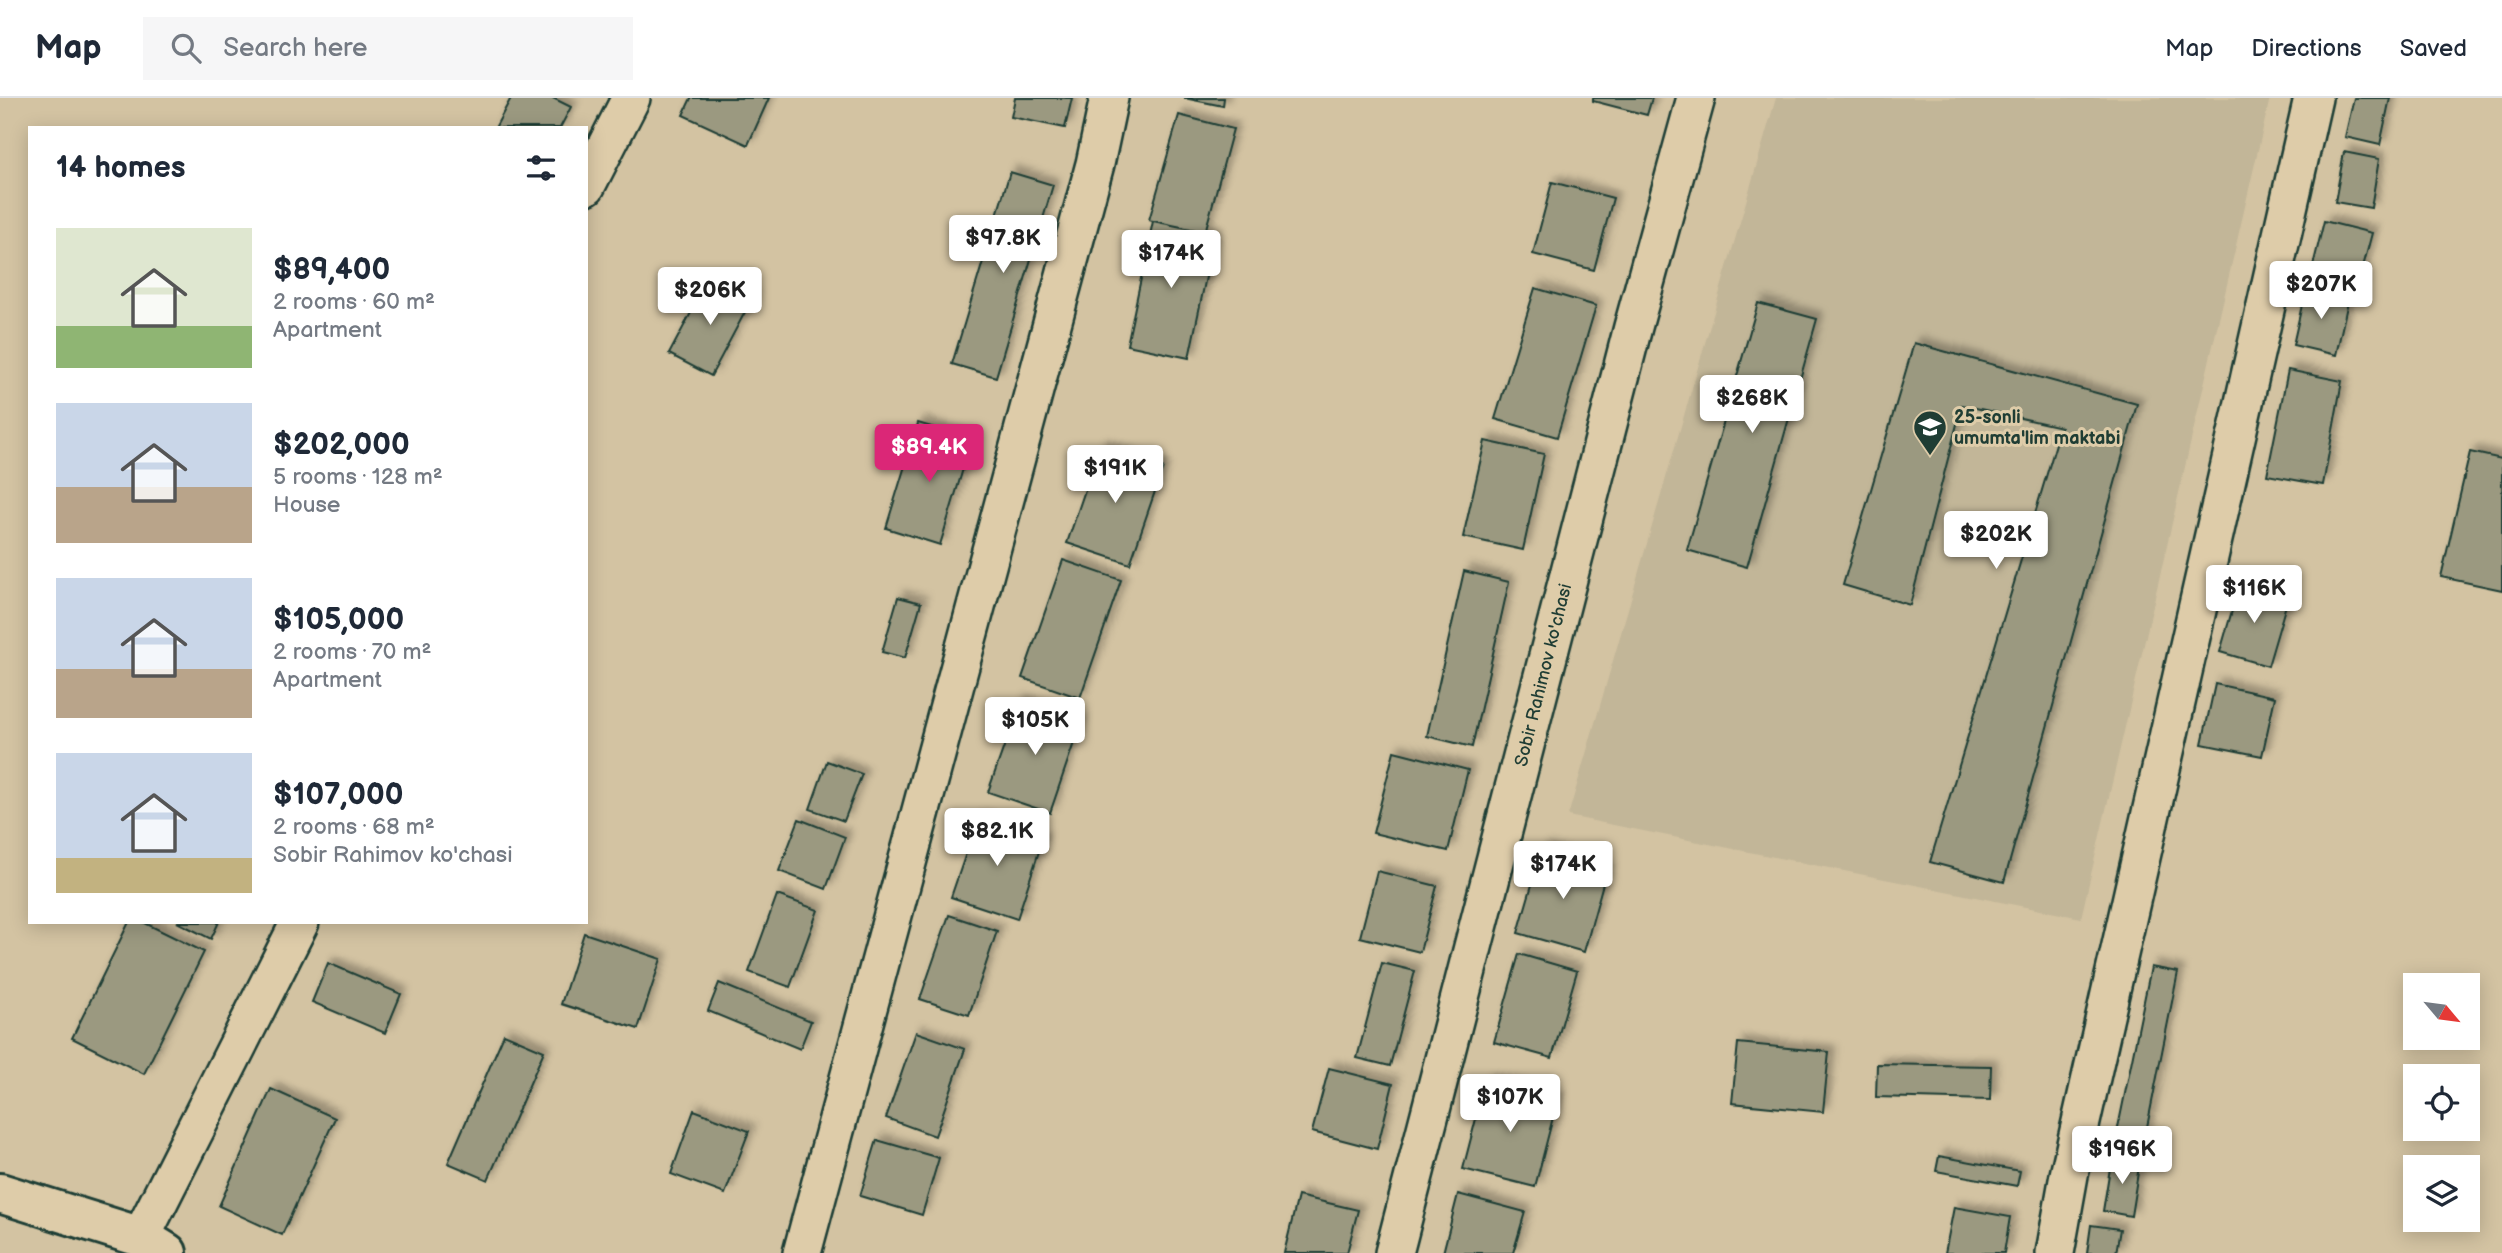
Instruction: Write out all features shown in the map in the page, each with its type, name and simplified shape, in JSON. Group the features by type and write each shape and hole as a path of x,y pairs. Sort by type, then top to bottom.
{"main road":[{"path":"0,1193 154,1245"}],"street":[{"path":"588,182 631,98"},
{"path":"802,1253 1095,164 1109,98"},
{"name":"Sobir Rahimov ko'chasi","path":"1394,1253 1633,327 1696,98"},
{"path":"2054,1253 2072,1161 2313,98"},
{"path":"154,1245 299,924"}],"shaded area":[{"name":"25-sonli umumta'lim maktabi","path":"1776,98 2270,98 2081,918 1568,816"}],"building":[{"path":"511,98 553,98 571,107 561,126 496,126"},
{"path":"691,98 769,98 748,145 683,115"},
{"path":"1015,98 1072,98 1065,128 1011,117"},
{"path":"1184,98 1224,98 1223,106"},
{"path":"1593,98 1652,98 1647,115 1593,101"},
{"path":"2354,98 2390,98 2380,145 2345,137"},
{"path":"1179,115 1233,129 1204,236 1149,220"},
{"path":"2344,152 2379,159 2371,208 2335,202"},
{"path":"1010,172 1053,185 996,377 952,364"},
{"path":"1552,182 1613,198 1594,270 1533,254"},
{"path":"1153,221 1215,234 1189,358 1127,345"},
{"path":"2324,221 2372,233 2358,286 2311,274"},
{"path":"710,277 752,299 711,376 669,354"},
{"path":"2306,287 2349,297 2336,355 2293,345"},
{"path":"1535,288 1596,306 1557,437 1495,419"},
{"path":"1758,303 1817,319 1747,567 1687,550"},
{"path":"1914,343 2137,404 2004,882 1930,862 2061,427 1962,405 1910,605 1843,585"},
{"path":"2288,370 2342,381 2323,485 2267,475"},
{"path":"918,423 972,439 940,545 886,528"},
{"path":"1485,441 1544,454 1523,550 1463,537"},
{"path":"1100,446 1163,468 1130,564 1067,543"},
{"path":"2470,452 2502,459 2502,590 2441,577"},
{"path":"1063,560 1121,580 1080,698 1022,678"},
{"path":"1464,571 1509,582 1472,747 1427,736"},
{"path":"2240,583 2288,598 2268,666 2220,652"},
{"path":"898,597 921,603 905,658 882,652"},
{"path":"2215,684 2275,697 2262,756 2202,744"},
{"path":"1020,701 1081,722 1050,813 988,792"},
{"path":"1394,751 1468,770 1448,851 1373,833"},
{"path":"827,761 862,774 844,821 810,809"},
{"path":"978,818 1043,839 1017,919 951,897"},
{"path":"799,819 845,837 826,889 779,871"},
{"path":"1542,850 1607,869 1584,952 1518,933"},
{"path":"1377,871 1437,886 1420,952 1360,937"},
{"path":"777,895 818,910 790,987 749,972"},
{"path":"949,915 997,931 969,1015 920,999"},
{"path":"128,924 147,924 204,952 144,1074 72,1038"},
{"path":"181,924 218,924 211,939"},
{"path":"584,933 661,959 638,1029 561,1004"},
{"path":"1519,954 1577,971 1552,1058 1494,1042"},
{"path":"328,963 401,994 385,1033 312,1002"},
{"path":"1382,963 1415,971 1390,1066 1357,1058"},
{"path":"2151,967 2178,972 2143,1147 2115,1142"},
{"path":"719,983 811,1021 800,1049 708,1011"},
{"path":"916,1032 965,1049 935,1136 886,1118"},
{"path":"504,1034 544,1051 488,1180 448,1163"},
{"path":"1738,1043 1829,1052 1823,1112 1732,1103"},
{"path":"1877,1064 1991,1066 1990,1100 1876,1097"},
{"path":"1329,1068 1393,1084 1377,1149 1312,1132"},
{"path":"1486,1080 1558,1098 1535,1187 1463,1169"},
{"path":"271,1089 335,1118 282,1235 219,1206"},
{"path":"694,1110 749,1131 725,1194 671,1174"},
{"path":"877,1140 939,1158 922,1215 860,1196"},
{"path":"1939,1156 2020,1171 2017,1186 1936,1171"},
{"path":"2112,1156 2140,1160 2131,1216 2103,1211"},
{"path":"1458,1194 1525,1212 1513,1253 1443,1253"},
{"path":"1298,1196 1358,1210 1347,1253 1284,1253"},
{"path":"1954,1207 2010,1217 2004,1253 1945,1253"},
{"path":"2091,1225 2120,1229 2116,1253 2087,1253"}],"place":[{"name":"25-sonli umumta'lim maktabi","path":"1930,457"}]}
